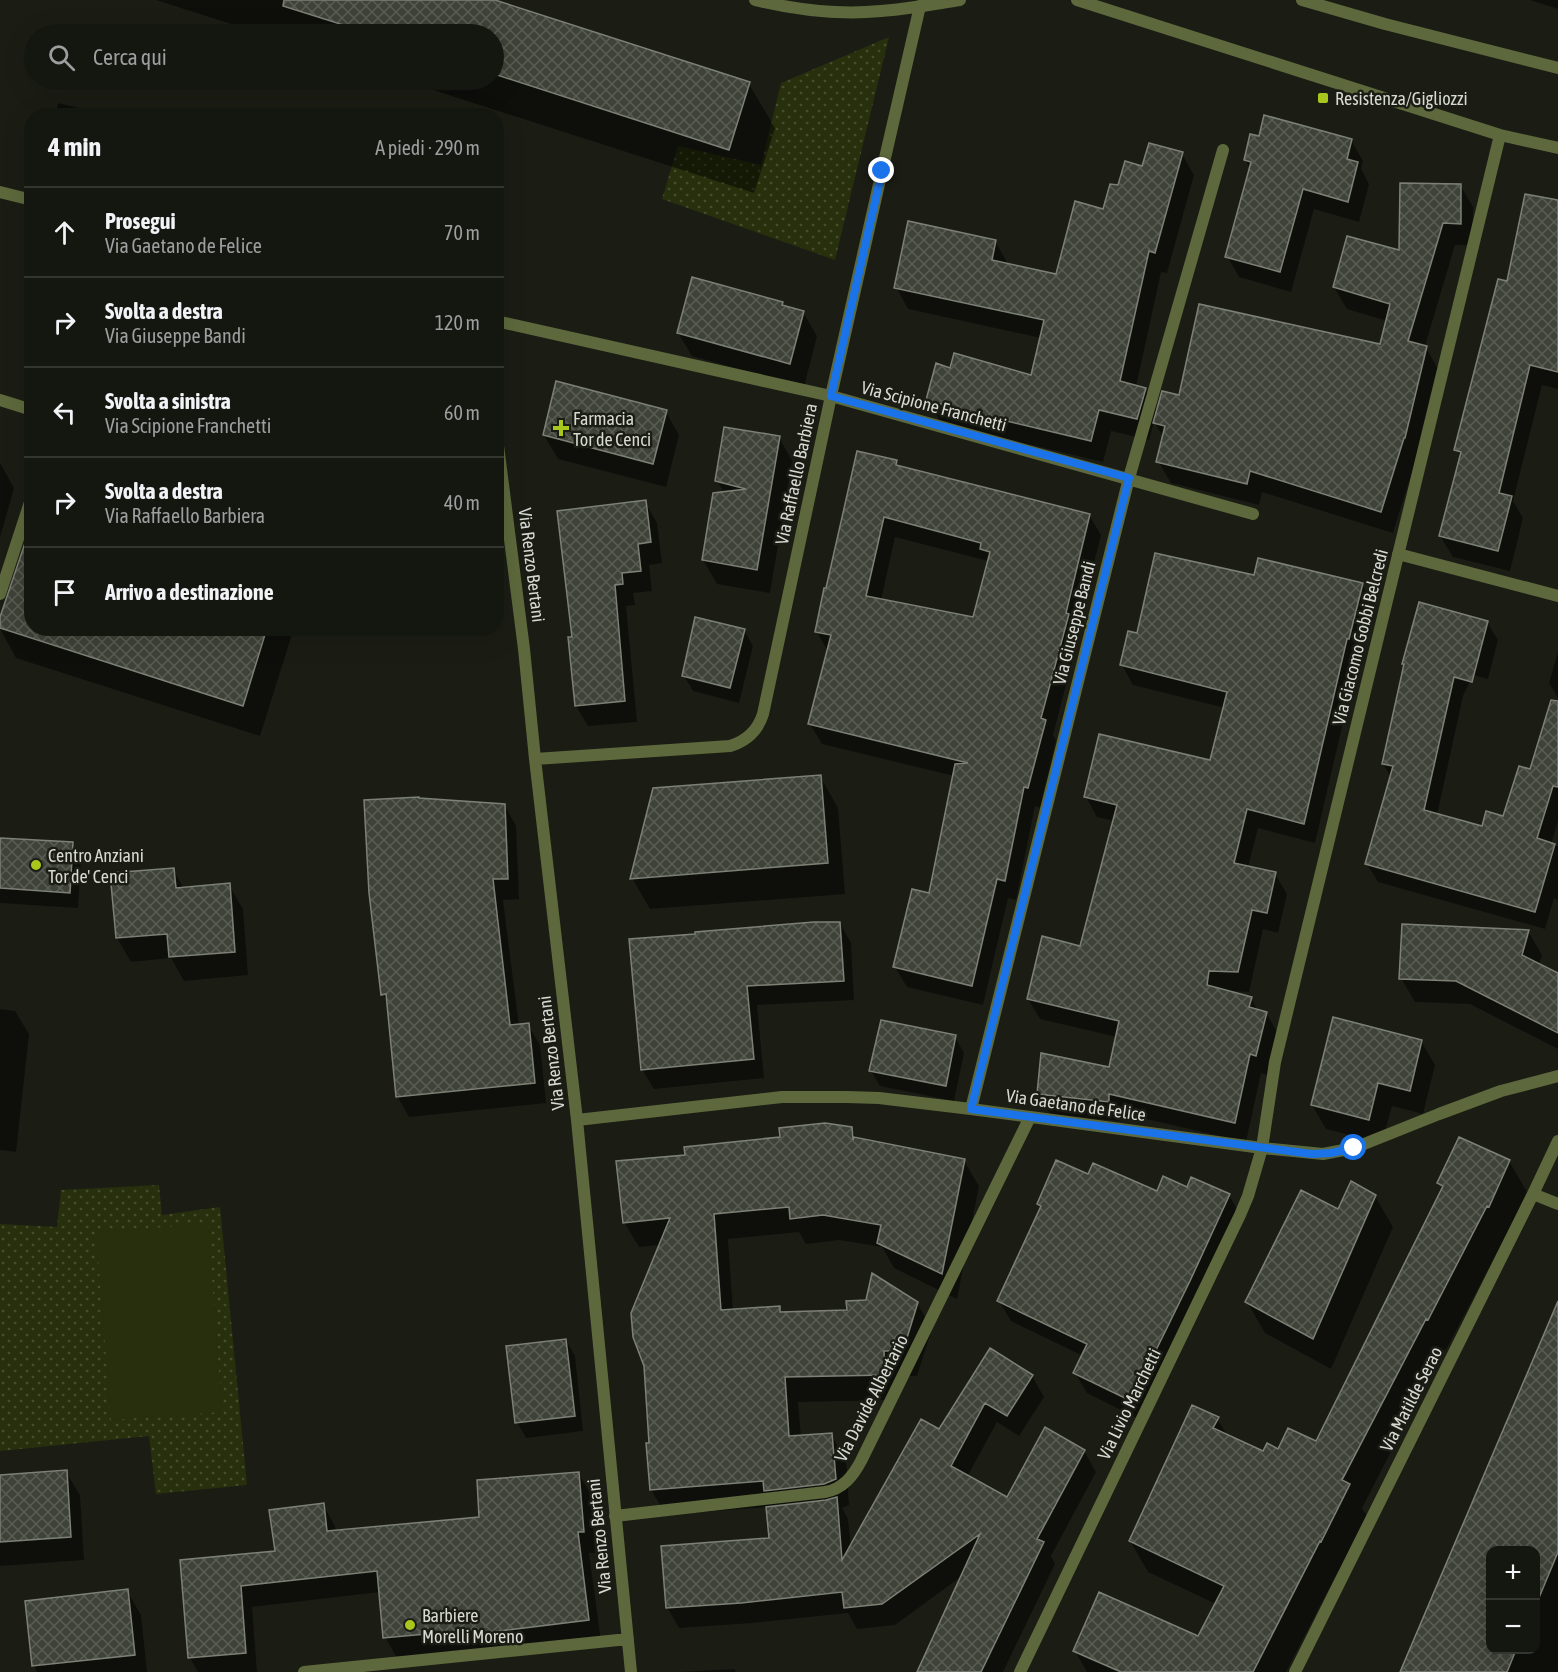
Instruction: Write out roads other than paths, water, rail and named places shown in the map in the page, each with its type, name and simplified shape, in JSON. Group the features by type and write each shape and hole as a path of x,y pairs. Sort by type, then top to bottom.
{"street":[{"path":"755,0 808,10 855,12 881,6 920,6 960,0"},
{"path":"1077,0 1500,135 1558,148"},
{"path":"1302,0 1385,24 1558,68"},
{"name":"Via Raffaello Barbiera","path":"535,759 730,746 746,739 754,731 763,714 831,396 920,6"},
{"name":"Via Giacomo Gobbi Belcredi","path":"1262,1148 1275,1062 1500,135"},
{"name":"Via Giuseppe Bandi","path":"971,1109 1129,478 1223,150"},
{"path":"0,192 24,198"},
{"name":"Via Scipione Franchetti","path":"504,323 831,396 1253,514"},
{"path":"0,400 24,408"},
{"name":"Via Renzo Bertani","path":"504,494 577,1120 631,1672"},
{"path":"0,594 24,520"},
{"path":"1398,554 1558,596"},
{"name":"Via Gaetano de Felice","path":"577,1120 782,1097 879,1098 1317,1155 1347,1150 1501,1091 1558,1076"},
{"name":"Via Davide Albertario","path":"615,1516 831,1491 848,1481 861,1461 1030,1117"},
{"name":"Via Matilde Serao","path":"1295,1672 1558,1141"},
{"name":"Via Livio Marchetti","path":"1020,1672 1240,1215 1262,1148"},
{"path":"1533,1194 1558,1204"},
{"path":"304,1672 628,1639"}],"place":[{"name":"Resistenza/Gigliozzi","path":"1323,98"},
{"name":"Farmacia Tor de Cenci","path":"561,428"},
{"name":"Centro Anziani Tor de' Cenci","path":"36,865"},
{"name":"Barbiere Morelli Moreno","path":"410,1625"}]}
